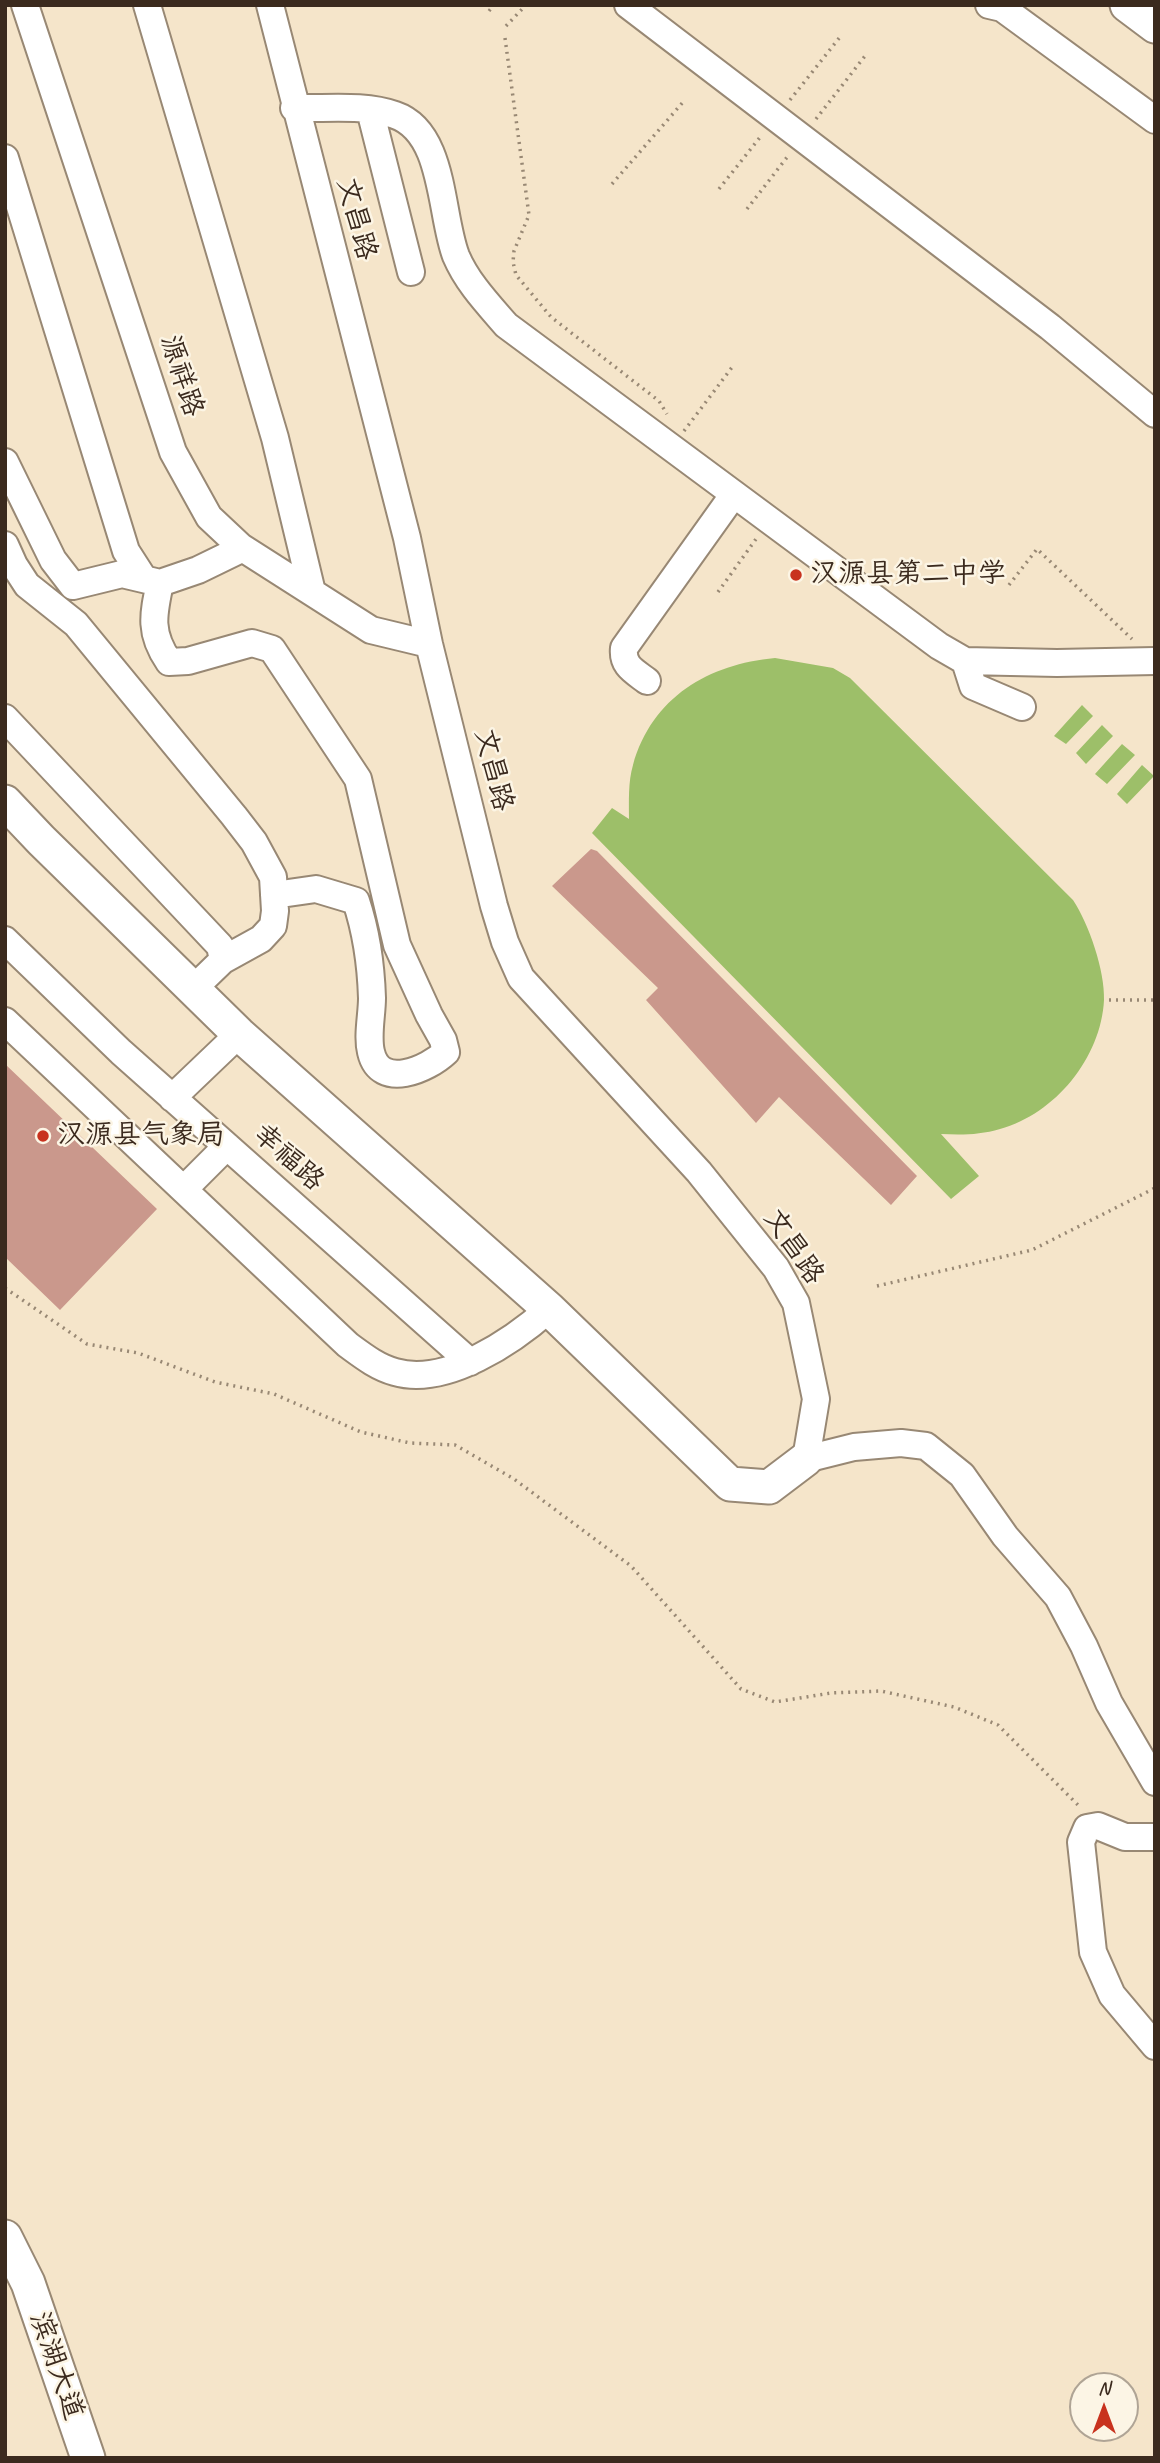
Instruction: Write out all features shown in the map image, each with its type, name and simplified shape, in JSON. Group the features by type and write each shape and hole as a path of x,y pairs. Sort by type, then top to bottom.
{"main road":[{"path":"1127,5 1155,26"},
{"path":"5,802 192,990 550,1309 730,1484 769,1487 806,1459"},
{"name":"滨湖大道","path":"5,2238 28,2283 88,2458"}],"street":[{"name":"源祥路","path":"25,5 173,452 209,517 241,547 371,630 429,644"},
{"path":"147,5 275,438 312,592"},
{"name":"文昌路","path":"270,5 407,538 429,644 505,942 521,978 699,1172 776,1268 796,1303 816,1399 806,1459"},
{"path":"628,5 1050,327 1155,414"},
{"path":"989,5 1002,8 1155,120"},
{"path":"295,108 370,110 397,115 418,129 435,163 456,255 473,287 506,325 939,646 965,661 1155,661"},
{"path":"370,110 411,272"},
{"path":"5,158 126,551 152,581 153,620 158,646 169,662 188,661 252,643 272,649 358,779 397,945 443,1040 446,1052 439,1059 407,1074 389,1074 378,1066 371,1052 372,995 364,925 356,901 316,889 274,895"},
{"path":"5,462 53,560 73,586 122,574 152,581 198,570 241,547"},
{"path":"647,681 627,666 623,656 624,648 734,494"},
{"path":"5,545 27,585 76,624 234,816 254,842 273,877 273,926 261,939 223,960 192,990"},
{"path":"965,661 973,686 1022,707"},
{"path":"5,718 220,946 223,960"},
{"name":"幸福路","path":"5,940 121,1052 470,1362"},
{"path":"5,1021 348,1345 375,1364 410,1375 452,1369 522,1333 550,1309"},
{"path":"172,1098 239,1034"},
{"path":"184,1189 227,1146"},
{"path":"806,1459 854,1447 901,1443 926,1446 962,1475 1005,1536 1058,1597 1084,1646 1109,1703 1155,1782"},
{"path":"1155,1837 1125,1837 1098,1826 1087,1828 1081,1842 1093,1952 1112,1995 1155,2046"}],"path":[{"path":"489,11 494,5"},
{"path":"506,26 526,5"},
{"path":"505,38 529,215 514,251 516,275 551,317 659,401 669,422"},
{"path":"612,184 684,101"},
{"path":"679,437 733,366"},
{"path":"718,592 759,534"},
{"path":"1009,585 1037,549 1132,639"},
{"path":"1109,1000 1155,1000"},
{"path":"877,1286 1032,1250 1155,1188"},
{"path":"5,1287 87,1345 138,1353 215,1382 274,1394 361,1432 410,1443 455,1445 514,1479 631,1566 741,1689 775,1702 831,1693 881,1691 954,1707 998,1725 1098,1826"}],"green space":[{"path":"775,658 833,668 850,678 1073,900 1095,948 1102,976 1104,1000 1101,1022 1084,1062 1072,1081 1056,1097 1020,1122 985,1132 941,1134 979,1176 951,1199 592,833 612,808 629,819 633,765 654,720 669,703 686,688 706,677 728,668"},
{"path":"1082,705 1093,716 1066,744 1054,736"},
{"path":"1102,725 1113,736 1086,764 1076,753"},
{"path":"1122,744 1135,755 1107,784 1095,774"},
{"path":"1142,765 1154,776 1127,804 1117,794"}],"building":[{"path":"591,849 597,851 917,1176 891,1205 779,1097 756,1123 646,1000 658,988 552,886"},
{"name":"汉源县气象局","path":"5,1064 157,1209 60,1310 5,1257"}],"place":[{"name":"汉源县第二中学","path":"796,575"},
{"name":"汉源县气象局","path":"43,1136"}]}
